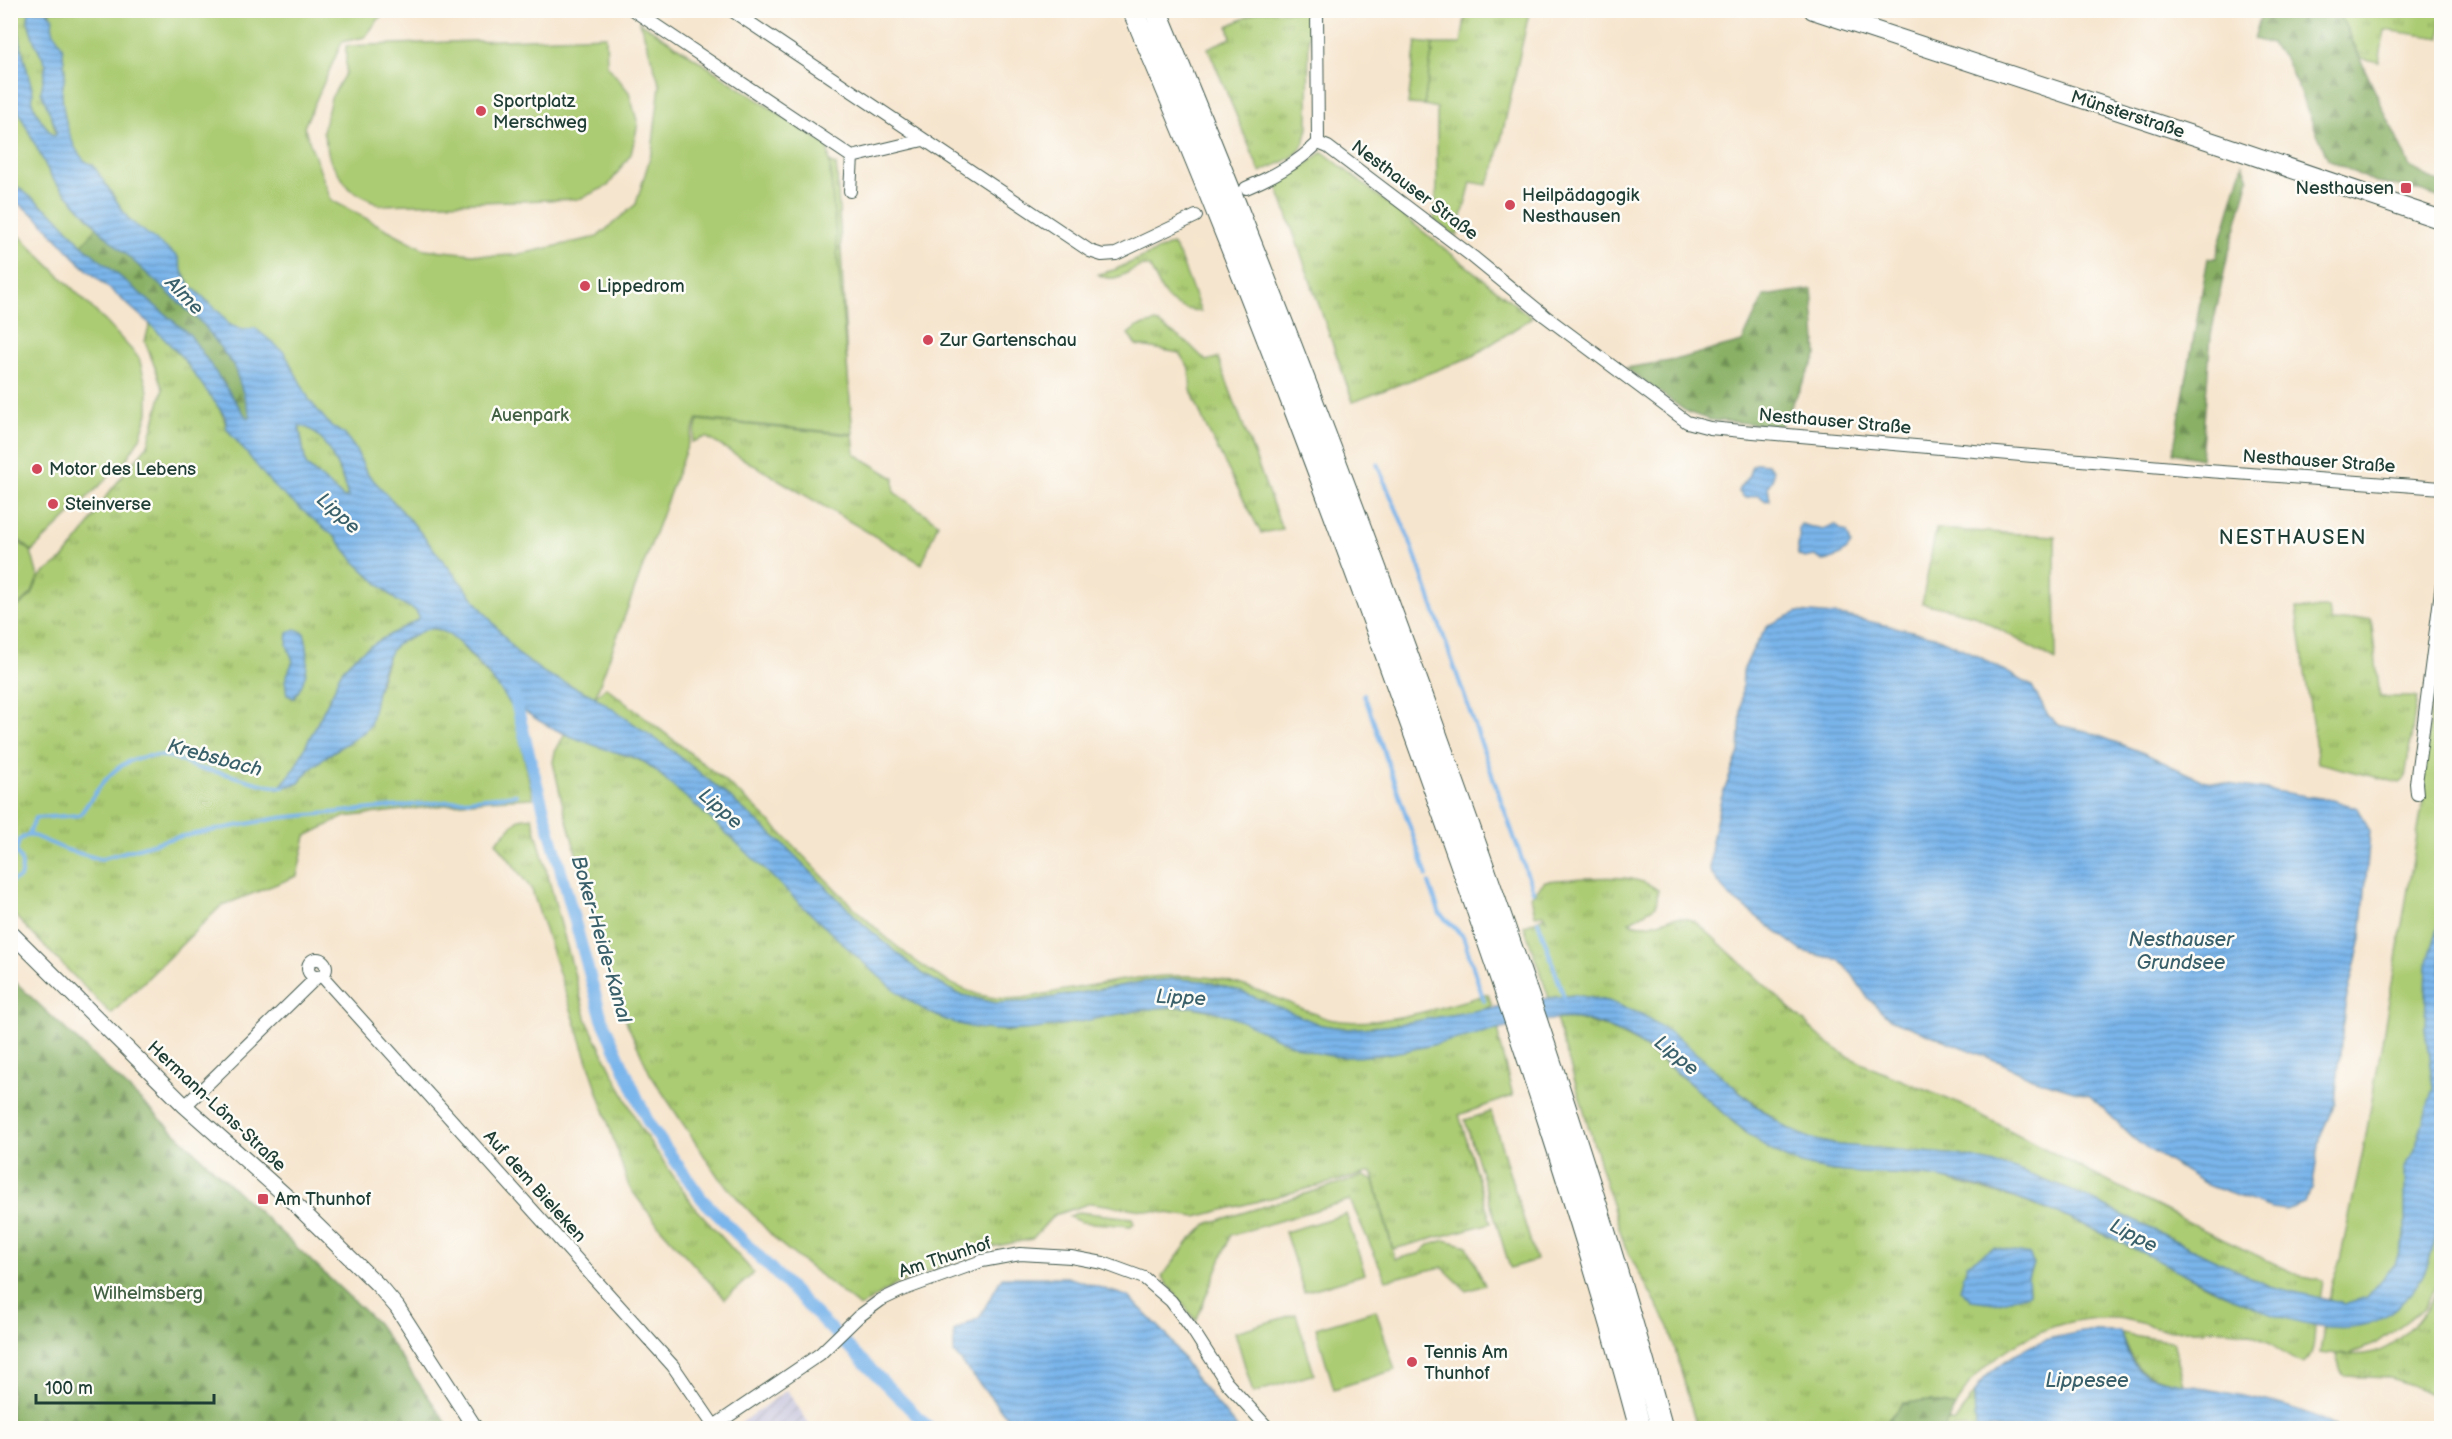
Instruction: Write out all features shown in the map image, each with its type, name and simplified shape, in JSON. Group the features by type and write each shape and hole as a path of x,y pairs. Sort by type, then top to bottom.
{"highway":[{"path":"1131,10 1143,34 1288,394 1406,705 1542,1099 1612,1324 1640,1428"},
{"path":"1156,10 1248,235 1376,566 1565,1103 1634,1325 1662,1428"}],"main road":[{"name":"Münsterstraße","path":"1814,10 2442,220"}],"street":[{"path":"633,10 852,157 923,140"},
{"path":"731,10 1090,251 1102,255 1116,254 1196,216"},
{"path":"1246,188 1279,173 1300,160 1318,143 1317,10"},
{"name":"Nesthauser Straße","path":"1318,143 1329,147 1473,257 1545,316 1687,422 1710,428 1742,431 2208,471 2442,488"},
{"path":"850,191 852,157"},
{"path":"2417,794 2417,771 2442,583"},
{"name":"Hermann-Löns-Straße","path":"10,932 185,1106 295,1204 378,1285 397,1307 475,1428"},
{"name":"Auf dem Bieleken","path":"185,1106 319,977 673,1366 712,1427"},
{"name":"Am Thunhof","path":"712,1427 821,1352 851,1323 881,1300 982,1261 1020,1254 1071,1257 1102,1263 1144,1278 1159,1289 1192,1329 1226,1383 1268,1428"}],"shaded area":[{"path":"787,1390 812,1428 734,1428"}],"green space":[{"path":"1523,10 1529,13 1495,167 1487,185 1471,182 1457,236 1434,220 1437,187 1437,108 1424,105 1433,44 1461,44 1466,11"},
{"path":"16,11 29,11 28,21 34,41 46,64 50,111 56,135 53,136 41,120 32,102 33,93 21,46"},
{"name":"Auenpark","path":"46,11 385,11 365,37 342,42 304,127 331,200 424,249 493,256 516,255 597,237 636,204 652,151 660,85 640,22 828,146 853,434 697,419 595,697 546,674 518,654 412,522 366,472 356,450 345,435 330,425 310,401 284,352 228,324 223,316 190,285 183,274 178,257 129,220 93,165 79,154 70,135 64,113 62,94 65,73 62,47 56,40 50,13"},
{"path":"1259,11 1309,11 1308,128 1305,139 1298,153 1260,172 1208,48 1231,38 1228,26"},
{"path":"2262,11 2338,11 2410,167 2441,184 2441,198 2407,187 2375,183 2328,159 2286,60 2271,44 2254,39"},
{"path":"2338,11 2441,11 2441,38 2385,30 2379,62 2361,58"},
{"name":"Sportplatz Merschweg","path":"606,36 607,65 629,92 638,124 631,154 608,186 579,199 380,205 349,189 330,160 323,131 331,98 346,72 346,46"},
{"path":"1416,42 1433,44 1424,105 1408,104"},
{"path":"10,82 64,190 108,238 204,325 234,366 252,417 247,419 190,335 82,245 57,217 11,182"},
{"path":"10,82 18,110 52,178 97,227 82,245 57,217 11,182"},
{"path":"1323,152 1532,318 1471,357 1353,402 1277,186"},
{"path":"825,161 836,165 837,174 850,419 831,252 831,171 823,166"},
{"path":"2243,164 2249,178 2226,263 2211,335 2201,459 2173,453 2208,258 2216,258"},
{"path":"11,227 139,358 148,391 148,413 140,438 126,460 32,551 11,533"},
{"path":"1172,244 1179,255 1201,312 1173,303 1163,293 1150,267 1143,266 1113,278 1106,278 1098,274 1114,270"},
{"path":"1812,289 1817,355 1781,426 1710,420 1687,412 1626,368 1670,361 1742,342 1764,296"},
{"path":"1156,322 1189,344 1206,361 1218,358 1282,529 1261,533 1205,425 1191,390 1189,368 1179,353 1136,345 1128,334 1137,327"},
{"path":"150,324 184,359 207,388 223,417 227,430 336,538 357,564 397,601 415,610 419,616 417,620 368,647 347,665 339,676 293,771 279,788 299,783 307,772 325,757 364,732 390,652 396,644 426,629 436,629 452,635 502,691 513,708 533,798 488,800 344,817 306,836 297,876 221,906 111,1014 11,912 10,610 14,610 32,595 39,577 63,559 85,531 107,495 148,445 163,389 145,341"},
{"path":"698,420 853,435 855,454 894,478 894,492 938,523 922,564 706,437 692,442"},
{"path":"299,425 317,434 324,443 337,465 348,497 344,498 306,465"},
{"path":"1936,529 2055,536 2056,661 1974,615 1922,603"},
{"path":"14,539 31,551 38,577 32,593 15,609 10,609 10,542"},
{"path":"2329,608 2331,622 2371,618 2380,697 2417,697 2405,779 2400,783 2318,763 2296,609"},
{"path":"2441,634 2441,1280 2424,1308 2377,1343 2348,1355 2320,1352 2332,1282 2340,1260 2365,1141 2423,801 2422,780"},
{"path":"606,687 748,801 830,884 893,943 925,968 957,986 989,997 1008,999 1135,979 1169,976 1205,977 1229,981 1254,989 1326,1018 1352,1022 1412,1014 1488,994 1492,1006 1476,1011 1387,1026 1348,1029 1321,1025 1203,981 1175,979 1142,982 1027,1002 995,1003 958,994 921,973 864,925 786,847 726,794 670,749 595,697"},
{"path":"565,734 645,762 713,819 871,969 1005,1032 1155,1008 1192,1007 1222,1013 1340,1057 1381,1055 1499,1029 1499,1042 1513,1096 1459,1115 1491,1223 1393,1249 1372,1172 1196,1217 1091,1203 1054,1215 1032,1239 982,1249 897,1284 860,1307 778,1242 719,1178 650,1074 617,1001 562,802 553,762 555,752"},
{"path":"532,817 587,1021 641,1129 693,1205 754,1273 725,1299 658,1225 629,1187 532,890 496,842 519,819"},
{"path":"1584,878 1632,879 1650,885 1658,890 1656,906 1629,922 1644,925 1679,918 1694,922 1825,1041 1847,1056 1962,1105 2224,1240 2303,1277 2323,1281 2320,1299 2269,1286 2077,1193 2012,1168 1958,1155 1838,1145 1811,1139 1785,1127 1643,1015 1608,1001 1575,995 1549,998 1524,926 1543,917 1547,921 1543,914 1535,915 1531,896 1545,881"},
{"name":"Wilhelmsberg","path":"11,978 377,1323 450,1428 11,1428"},
{"path":"1556,1019 1577,1019 1606,1027 1638,1043 1689,1083 1743,1131 1781,1156 1832,1171 1936,1177 2017,1199 2071,1219 2156,1259 2210,1288 2263,1310 2315,1325 2314,1341 2310,1356 2303,1363 2296,1361 2265,1340 2242,1332 2174,1330 2115,1318 2091,1319 2045,1330 2022,1340 1983,1369 1967,1387 1955,1407 1931,1401 1903,1403 1880,1428 1697,1428 1669,1327 1625,1247","holes":["2033,1264 2028,1277 2029,1293 1960,1289"]},
{"path":"1491,1112 1536,1260 1510,1268 1465,1120"},
{"path":"1364,1176 1374,1181 1395,1259 1420,1253 1429,1245 1445,1240 1467,1246 1485,1285 1467,1291 1442,1267 1386,1280 1350,1200 1231,1235 1196,1321 1162,1277 1189,1241 1209,1223"},
{"path":"1078,1212 1132,1218 1134,1223 1131,1226 1081,1222 1069,1217"},
{"path":"1346,1214 1365,1274 1304,1292 1285,1232"},
{"path":"2441,1287 2441,1400 2412,1385 2390,1378 2345,1376 2341,1372 2336,1355 2364,1354 2389,1346 2410,1330"},
{"path":"1376,1310 1395,1370 1334,1389 1316,1328"},
{"path":"1296,1314 1314,1374 1253,1393 1235,1332"},
{"path":"2121,1333 2173,1342 2184,1384 2142,1370 2131,1358"},
{"path":"1975,1393 1976,1428 1944,1428 1948,1421 1954,1423"},
{"path":"1931,1401 1955,1407 1944,1428 1881,1428 1903,1403"}],"water":[{"path":"11,11 16,11 21,46 33,93 32,103 53,136 56,135 56,128 41,92 46,64 34,41 28,21 29,11 46,11 53,18 54,33 62,47 65,74 62,92 64,111 66,123 79,154 93,165 129,220 178,257 183,274 190,285 223,316 228,324 242,330 255,328 284,352 310,401 330,425 345,435 356,450 366,472 412,522 518,654 546,674 595,697 670,749 786,847 864,925 921,973 958,994 995,1003 1027,1002 1142,982 1175,979 1203,981 1240,991 1321,1025 1348,1029 1387,1026 1575,995 1608,1001 1643,1015 1680,1039 1750,1101 1785,1127 1811,1139 1838,1145 1958,1155 2012,1168 2077,1193 2269,1286 2345,1304 2367,1297 2395,1264 2405,1235 2405,1169 2416,1145 2433,1088 2425,1029 2427,964 2441,918 2441,1181 2435,1237 2424,1272 2415,1288 2396,1308 2363,1325 2334,1327 2303,1323 2238,1300 2088,1226 2008,1196 1965,1183 1933,1177 1832,1170 1792,1161 1750,1136 1682,1076 1633,1040 1608,1027 1580,1019 1549,1020 1411,1050 1346,1057 1307,1050 1232,1017 1193,1007 1156,1008 1059,1026 1019,1030 998,1030 958,1024 924,1010 893,988 654,769 635,758 561,732 539,721 519,707 513,708 467,651 446,633 437,629 420,632 401,641 392,650 380,679 370,725 364,732 325,757 307,772 299,783 278,789 293,771 339,676 347,665 368,647 417,620 419,616 415,610 397,601 357,564 336,538 274,487 227,429 225,416 182,357 150,324 82,265 38,218 11,198 11,182 57,217 82,245 190,335 247,418 251,417 234,366 204,325 108,238 52,178 18,110 10,82","holes":["299,426 308,428 324,443 331,454 348,497 344,498 306,465"]},
{"path":"1757,463 1767,464 1773,470 1773,478 1768,486 1770,500 1766,501 1758,495 1745,498 1738,491 1750,474 1751,466"},
{"path":"1801,524 1823,530 1836,525 1847,532 1851,544 1839,556 1831,559 1823,561 1815,556 1804,558 1798,555 1798,528"},
{"name":"Nesthauser Grundsee","path":"1798,612 1845,616 1934,636 1976,655 2032,686 2047,714 2058,725 2086,731 2146,754 2201,780 2333,800 2358,808 2370,832 2361,939 2345,1005 2335,1103 2321,1134 2312,1189 2303,1203 2287,1210 2271,1208 2209,1186 2140,1144 2090,1096 2032,1078 2000,1062 1890,1019 1867,997 1852,974 1839,960 1802,951 1728,895 1710,871 1712,841 1721,799 1739,752 1743,671 1768,625"},
{"path":"296,629 304,633 308,658 305,675 294,698 287,695 285,680 293,661 287,645 288,632"},
{"path":"1994,1248 2030,1255 2033,1264 2028,1277 2029,1294 1995,1303 1971,1300 1960,1289 1967,1264"},
{"path":"1002,1277 1067,1277 1129,1297 1167,1335 1195,1377 1237,1428 1016,1428 954,1353 954,1331 979,1318"},
{"name":"Lippesee","path":"2089,1331 2120,1331 2134,1364 2150,1376 2280,1404 2319,1418 2338,1428 1976,1428 1974,1404 1976,1391 1998,1366 2043,1341"}],"waterway":[{"path":"1377,464 1410,541 1533,891"},
{"name":"Boker-Heide-Kanal","path":"513,691 602,1019 649,1124 702,1199 929,1428"},
{"path":"1364,694 1427,876"},
{"name":"Krebsbach","path":"10,882 20,878 22,864 16,852 19,840 29,834 35,818 80,815 106,779 116,770 139,758 171,757 197,768 264,785 283,787"},
{"path":"29,834 67,850 100,859 173,838 278,818 516,795"},
{"path":"1429,883 1440,914 1463,936 1484,1001"},
{"path":"1538,921 1565,1000"}],"place":[{"name":"Sportplatz Merschweg","path":"481,111"},
{"name":"Nesthausen","path":"2406,188"},
{"name":"Heilpädagogik Nesthausen","path":"1510,205"},
{"name":"Lippedrom","path":"585,286"},
{"name":"Zur Gartenschau","path":"928,340"},
{"name":"Motor des Lebens","path":"37,469"},
{"name":"Steinverse","path":"53,504"},
{"name":"Am Thunhof","path":"263,1199"},
{"name":"Tennis Am Thunhof","path":"1412,1362"}],"district":[{"name":"NESTHAUSEN","path":"2293,537"}],"water label":[{"name":"Alme","path":"185,295"},
{"name":"Lippe","path":"339,513"},
{"name":"Lippe","path":"721,808"},
{"name":"Lippe","path":"1181,997"},
{"name":"Lippe","path":"1677,1055"},
{"name":"Lippe","path":"2134,1235"}]}
